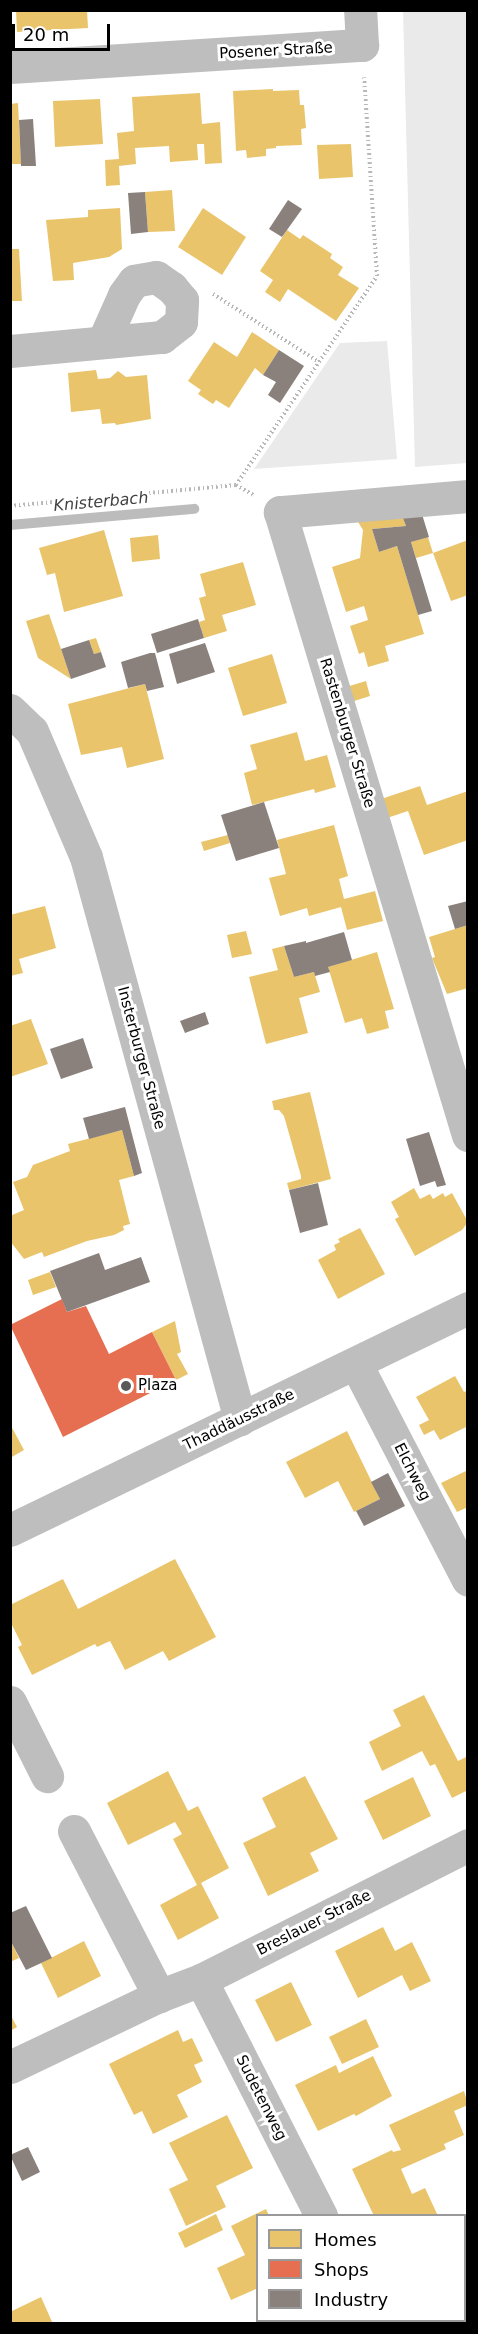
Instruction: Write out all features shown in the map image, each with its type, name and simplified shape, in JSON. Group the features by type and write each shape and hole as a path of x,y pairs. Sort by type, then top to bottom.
{"street":[{"path":"360,10 362,45"},
{"name":"Posener Straße","path":"10,67 362,45"},
{"path":"10,351 104,340 162,337 181,322 182,300 172,288 156,277 134,281 124,295 104,340"},
{"name":"Rastenburger Straße","path":"468,496 280,512 468,1135"},
{"name":"Insterburger Straße","path":"10,710 32,730 86,857 240,1419"},
{"name":"Thaddäusstraße","path":"10,1530 468,1308"},
{"name":"Elchweg","path":"356,1364 468,1580"},
{"path":"10,1702 46,1776"},
{"path":"74,1832 159,1996"},
{"name":"Breslauer Straße","path":"10,2067 159,1996 201,1980 468,1845"},
{"name":"Sudetenweg","path":"201,1980 320,2214"}],"path":[{"path":"10,506 236,485 376,276 362,45"},
{"path":"172,288 192,281 319,362"}],"shaded area":[{"path":"403,11 467,11 467,463 415,467"},
{"path":"387,341 397,459 254,469 340,343"}],"building: Homes":[{"path":"16,10 87,10 88,28 17,32"},
{"path":"273,89 273,91 299,90 300,105 304,105 306,128 301,129 302,145 276,146 276,148 266,149 266,156 247,158 246,150 236,151 233,91"},
{"path":"200,93 202,124 220,122 222,163 205,164 204,144 197,144 198,160 170,162 169,146 135,148 136,164 119,166 120,185 106,186 105,160 119,159 117,133 134,131 132,97"},
{"path":"100,99 103,144 55,147 53,101"},
{"path":"18,103 21,164 10,164 10,104"},
{"path":"351,144 353,177 319,179 317,145"},
{"path":"172,190 175,231 148,232 145,192"},
{"path":"120,208 122,249 109,257 73,263 74,280 53,281 46,220 88,217 88,210"},
{"path":"203,208 246,237 222,275 178,247"},
{"path":"287,230 300,239 303,235 332,254 330,258 343,267 338,275 359,288 336,321 288,289 280,302 265,292 273,280 260,271"},
{"path":"10,249 19,249 22,301 10,301"},
{"path":"252,332 279,350 263,375 255,368 229,408 216,400 213,404 198,394 201,390 188,381 214,342 237,357"},
{"path":"96,370 98,379 110,378 118,371 126,377 147,375 151,419 116,425 115,423 102,424 100,409 71,412 68,373"},
{"path":"401,513 406,526 372,529 379,552 397,546 424,634 385,646 389,661 368,667 364,652 359,654 350,626 368,620 364,606 346,612 332,567 360,558 363,530 355,517"},
{"path":"104,530 123,596 64,612 55,573 47,575 39,548"},
{"path":"158,535 160,559 132,562 130,538"},
{"path":"428,537 433,553 416,558 411,542"},
{"path":"468,540 468,595 451,601 433,553"},
{"path":"243,562 256,605 222,615 227,631 204,638 199,622 205,620 199,598 206,596 200,574"},
{"path":"49,614 71,679 38,658 26,621"},
{"path":"96,638 101,652 94,654 89,640"},
{"path":"272,654 287,703 243,716 228,668"},
{"path":"366,681 370,696 351,702 346,687"},
{"path":"145,684 164,759 127,768 122,747 81,755 68,704"},
{"path":"297,732 305,761 327,755 336,787 315,793 314,789 252,805 244,773 257,769 250,745"},
{"path":"420,786 427,805 468,791 468,840 424,855 408,811 387,818 381,799"},
{"path":"334,825 348,876 339,879 344,899 375,891 383,921 347,930 341,907 309,916 307,908 280,916 269,878 286,874 277,840"},
{"path":"228,835 230,843 204,851 201,842"},
{"path":"45,906 56,948 19,959 23,973 10,976 10,915"},
{"path":"468,925 468,988 447,994 432,958 435,957 429,937"},
{"path":"246,931 252,954 232,958 227,935"},
{"path":"284,946 294,977 314,972 320,992 299,998 308,1033 266,1044 249,977 278,970 272,949"},
{"path":"377,952 394,1009 385,1011 389,1028 367,1034 362,1018 345,1023 328,967"},
{"path":"31,1019 48,1064 10,1077 10,1026"},
{"path":"310,1092 331,1179 289,1190 287,1183 301,1179 301,1176 284,1116 279,1110 274,1110 272,1101"},
{"path":"122,1130 134,1176 119,1180 130,1224 123,1226 124,1230 114,1235 87,1241 44,1257 42,1252 24,1259 10,1241 10,1216 24,1210 13,1182 27,1177 33,1165 70,1151 68,1144"},
{"path":"414,1188 420,1199 430,1194 433,1199 443,1193 445,1197 452,1193 468,1222 462,1230 415,1256 395,1219 399,1217 391,1202"},
{"path":"360,1228 385,1274 338,1299 318,1260 336,1250 334,1245 340,1242 338,1239"},
{"path":"50,1272 56,1287 33,1295 28,1280"},
{"path":"175,1321 181,1352 177,1354 188,1374 176,1380 152,1332"},
{"path":"455,1376 464,1392 468,1390 468,1426 440,1440 434,1430 424,1435 419,1425 429,1420 416,1397"},
{"path":"10,1424 24,1450 10,1458"},
{"path":"347,1431 380,1499 354,1512 338,1481 305,1498 286,1462"},
{"path":"468,1470 468,1507 457,1512 441,1483"},
{"path":"175,1559 216,1637 169,1661 163,1651 125,1670 110,1641 97,1647 95,1644 32,1675 18,1647 22,1645 10,1621 10,1605 63,1579 78,1609"},
{"path":"424,1695 458,1761 468,1756 468,1790 452,1798 435,1764 430,1766 422,1751 382,1771 369,1742 401,1726 393,1710"},
{"path":"168,1771 188,1811 198,1806 229,1868 201,1883 219,1918 178,1940 160,1905 197,1885 173,1839 182,1834 175,1822 128,1845 107,1803"},
{"path":"305,1776 338,1839 310,1853 319,1871 268,1896 243,1843 276,1827 262,1798"},
{"path":"413,1777 431,1816 383,1840 364,1801"},
{"path":"383,1927 395,1951 412,1942 431,1981 410,1991 402,1975 358,1998 335,1951"},
{"path":"10,1940 19,1958 10,1962"},
{"path":"84,1941 101,1976 58,1998 41,1963"},
{"path":"291,1982 312,2025 276,2042 255,2000"},
{"path":"10,2014 17,2027 10,2031"},
{"path":"366,2019 379,2047 342,2064 329,2037"},
{"path":"178,2030 183,2042 192,2038 203,2061 194,2065 202,2082 177,2095 188,2117 153,2134 142,2111 134,2115 109,2064"},
{"path":"373,2056 392,2096 356,2116 354,2114 318,2131 295,2085 336,2065 339,2073"},
{"path":"464,2091 468,2105 454,2111 464,2135 444,2144 446,2149 401,2169 412,2194 425,2188 437,2214 373,2214 352,2169 392,2150 393,2152 401,2150 389,2125"},
{"path":"227,2115 253,2168 216,2186 226,2207 186,2226 169,2189 188,2180 169,2143"},
{"path":"266,2209 268,2214 256,2214 256,2289 231,2300 217,2268 245,2255 231,2226"},
{"path":"216,2214 223,2230 185,2248 178,2233"},
{"path":"41,2297 53,2324 10,2324 10,2312"},
{"path":"256,2322 314,2322 314,2324 252,2324"}],"building: Shops":[{"path":"62,1299 67,1312 86,1306 109,1354 152,1332 176,1380 63,1437 10,1325"}],"building: Industry":[{"path":"33,119 36,166 21,166 19,120"},
{"path":"145,192 148,232 131,234 128,193"},
{"path":"288,200 302,209 282,237 269,229"},
{"path":"279,350 304,366 280,403 268,395 276,382 263,375"},
{"path":"421,511 429,537 411,542 432,611 418,615 397,546 379,552 372,529 406,526 401,513"},
{"path":"198,619 204,638 157,653 151,634"},
{"path":"89,640 94,654 101,652 106,667 71,679 61,649"},
{"path":"205,643 215,672 177,684 169,654"},
{"path":"155,653 164,687 147,691 145,684 128,688 121,662"},
{"path":"264,802 279,848 236,861 221,815"},
{"path":"468,901 468,925 455,929 448,906"},
{"path":"344,932 352,960 328,967 330,972 315,976 314,972 294,977 284,946 306,941 306,943"},
{"path":"205,1012 209,1024 185,1033 180,1021"},
{"path":"83,1038 93,1068 61,1079 50,1049"},
{"path":"125,1107 142,1173 134,1176 122,1130 89,1139 83,1118"},
{"path":"429,1132 446,1185 437,1187 435,1181 420,1186 406,1139"},
{"path":"318,1183 328,1225 300,1233 289,1190"},
{"path":"99,1253 105,1270 141,1257 150,1282 67,1312 50,1271"},
{"path":"388,1473 405,1506 364,1526 356,1511 380,1499 371,1482"},
{"path":"26,1906 52,1958 26,1970 10,1940 10,1913"},
{"path":"28,2147 40,2172 22,2181 10,2155"}],"waterway":[{"name":"Knisterbach","path":"10,525 194,509"}],"place":[{"name":"Plaza","path":"126,1386"}]}
